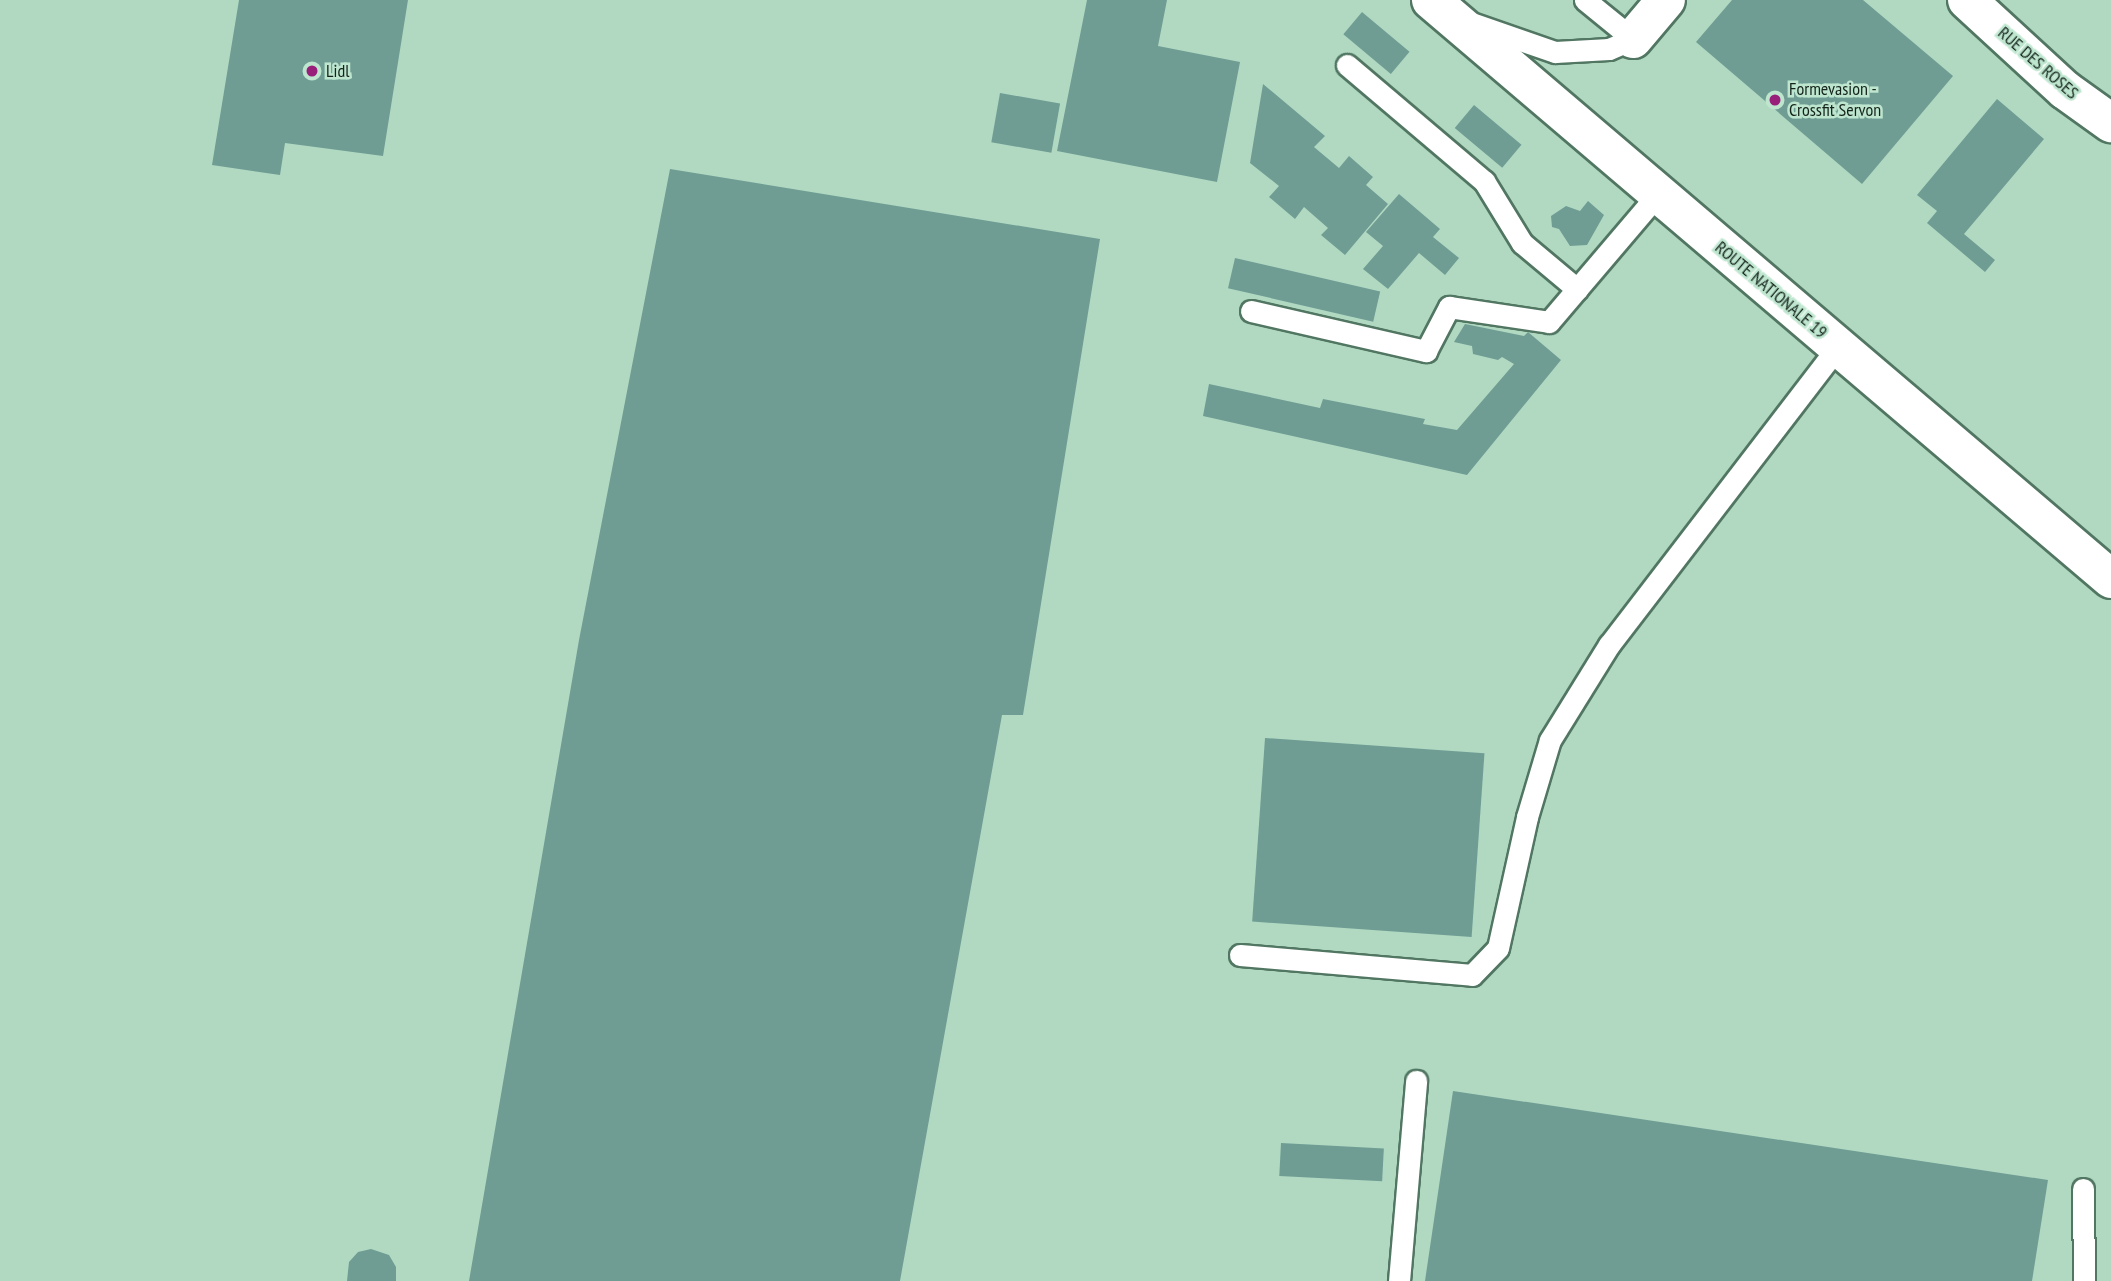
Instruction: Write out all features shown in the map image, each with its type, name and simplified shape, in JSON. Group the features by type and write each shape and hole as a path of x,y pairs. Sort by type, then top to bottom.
{"main road":[{"path":"1633,39 1665,0"},
{"name":"RUE DES ROSES","path":"1967,0 2065,90 2111,122"},
{"name":"ROUTE NATIONALE 19","path":"1439,8 2111,579"}],"lane":[{"path":"1439,8 1555,52 1609,49 1633,39 1585,0"},
{"path":"1347,65 1484,181 1522,243 1577,289"},
{"path":"1251,311 1426,351 1450,307 1549,322 1658,194"},
{"path":"1240,955 1472,975 1498,948 1527,817 1550,740 1609,645 1839,347"},
{"path":"1399,1281 1416,1081"},
{"path":"2082,1189 2084,1281"}],"building":[{"name":"Lidl","path":"239,0 408,0 383,156 285,143 280,175 212,165"},
{"path":"1087,0 1167,0 1158,46 1240,62 1217,182 1057,151"},
{"path":"1732,0 1863,0 1953,76 1862,184 1696,42"},
{"path":"1362,12 1409,52 1391,74 1343,34"},
{"path":"1263,84 1325,136 1314,147 1339,168 1349,156 1373,177 1366,185 1388,204 1345,255 1321,235 1328,228 1304,207 1295,219 1269,197 1279,186 1250,163"},
{"path":"1000,93 1060,104 1051,153 991,142"},
{"path":"1997,99 2044,139 1964,234 1995,260 1985,272 1927,223 1937,211 1917,195"},
{"path":"1474,105 1521,145 1502,168 1455,128"},
{"path":"670,169 1100,239 1023,715 1002,715 900,1281 469,1281 579,640"},
{"path":"1399,194 1440,229 1433,237 1459,258 1445,275 1419,253 1388,289 1363,269 1383,246 1366,232"},
{"path":"1588,201 1604,215 1587,245 1570,246 1559,229 1552,227 1551,216 1566,206 1580,211"},
{"path":"1235,258 1380,292 1373,322 1228,288"},
{"path":"1465,324 1524,336 1528,332 1561,360 1467,475 1203,416 1209,384 1320,408 1323,399 1425,419 1423,424 1457,430 1514,364 1502,357 1498,360 1473,354 1472,346 1454,342"},
{"path":"1265,738 1484,753 1472,937 1252,922"},
{"path":"1453,1091 2048,1180 2032,1281 1425,1281"},
{"path":"1281,1143 1384,1148 1382,1181 1279,1176"},
{"path":"371,1249 389,1255 396,1267 396,1281 347,1281 349,1262 358,1252"}],"place":[{"name":"Lidl","path":"312,71"},
{"name":"Formevasion - Crossfit Servon","path":"1775,100"}]}
